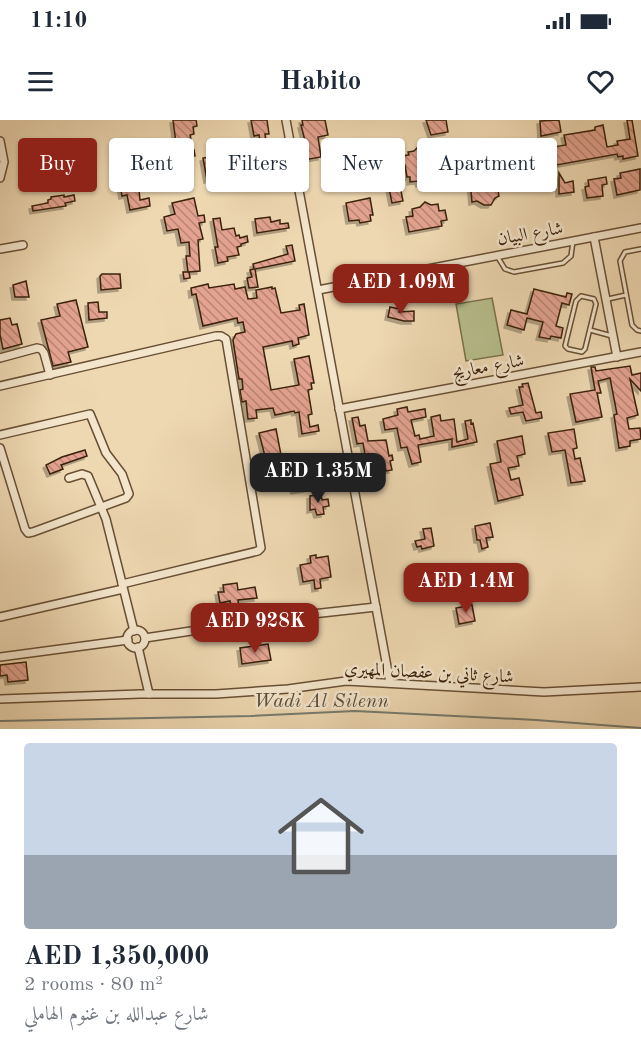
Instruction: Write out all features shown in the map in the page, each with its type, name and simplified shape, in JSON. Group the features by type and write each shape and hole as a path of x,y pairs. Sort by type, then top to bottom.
{"street":[{"path":"286,120 390,684"},
{"path":"0,141 4,162 0,178"},
{"name":"شارع البيان","path":"318,290 641,228"},
{"path":"594,237 617,357"},
{"path":"0,249 23,245"},
{"path":"0,386 216,336 224,337 227,342 261,548 258,551 0,617"},
{"path":"0,358 41,349 50,375"},
{"name":"شارع معاريج","path":"339,410 641,352"},
{"path":"0,435 90,414 106,453 119,470 129,491 126,498 28,532 25,529 0,448"},
{"path":"69,478 82,474 88,476 102,507 134,631"},
{"path":"144,638 273,618 376,607"},
{"path":"134,631 140,632 144,638 143,644 138,648 132,647 128,640 129,634 134,631"},
{"path":"0,657 128,640"},
{"path":"138,648 149,694"},
{"name":"شارع ثاني بن عفصان المهيري","path":"0,699 216,694 346,681 552,692 641,687"}],"lane":[{"path":"496,255 502,267 511,272 563,263 571,256 573,241"},
{"path":"641,249 625,252 620,264 632,325 641,331"},
{"path":"606,299 626,295"},
{"path":"581,296 594,299 596,302 590,330 583,352 567,348 576,301 581,296"},
{"path":"590,330 614,337"}],"green space":[{"path":"492,298 503,355 466,361 456,304"}],"building":[{"path":"173,120 196,120 197,126 193,127 194,134 190,135 191,138 175,138"},
{"path":"251,120 267,120 269,134 265,134 265,138 259,138 259,135 254,136"},
{"path":"302,120 325,120 328,135 318,137 321,157 309,159 309,138 304,138 301,125 303,125"},
{"path":"426,120 446,120 448,132 431,135"},
{"path":"559,120 561,132 541,136 540,121"},
{"path":"627,120 632,120 638,156 623,159 623,156 618,157 617,154 557,165 557,146 566,145 564,135 595,130 595,127 603,125 607,147 618,145 617,141 630,139"},
{"path":"417,148 417,181 410,182 410,177 407,177 405,156 409,155 408,152"},
{"path":"206,157 206,174 203,158"},
{"path":"640,169 640,190 617,195 614,179 621,178 620,173"},
{"path":"559,173 565,183 573,181 574,192 559,194"},
{"path":"606,177 607,184 602,185 603,196 587,198 585,187 589,186 588,180"},
{"path":"121,192 139,192 140,200 149,198 150,206 130,210 127,195 122,196"},
{"path":"390,192 401,192 403,201 392,203"},
{"path":"471,192 498,192 499,196 491,205 472,202"},
{"path":"64,195 64,197 74,195 75,201 65,203 66,206 33,211 32,206 48,203 51,197"},
{"path":"194,198 198,216 204,215 205,222 199,223 203,239 198,240 200,271 189,272 190,278 184,279 183,272 188,272 186,256 190,256 189,242 181,243 178,229 167,231 164,217 175,214 172,203"},
{"path":"370,198 373,215 370,215 371,221 360,223 359,220 349,221 346,203"},
{"path":"425,202 431,205 438,204 439,211 445,210 447,220 441,221 442,226 409,232 406,217 413,216 412,209 420,207"},
{"path":"270,217 271,222 280,220 280,224 288,223 289,228 257,233 255,219"},
{"path":"220,218 222,230 234,228 236,236 239,235 240,238 247,236 248,242 237,247 239,255 227,257 228,261 218,263 215,247 218,247 213,219"},
{"path":"292,245 295,261 255,269 258,287 249,288 247,278 252,277 250,270 254,269 253,264 288,254 286,246"},
{"path":"120,274 121,288 101,290 100,276"},
{"path":"26,281 29,297 15,297 13,285"},
{"path":"208,284 209,288 234,284 235,289 245,287 248,299 257,298 256,290 275,288 281,313 300,310 299,305 304,304 309,335 298,338 299,344 293,346 292,341 263,347 271,390 299,385 294,359 309,356 314,383 311,383 312,389 308,390 312,414 308,415 310,427 318,425 319,431 302,434 299,412 294,411 275,415 273,408 256,410 257,418 248,419 246,401 242,402 240,390 243,389 242,379 239,379 233,340 236,334 245,332 243,322 238,323 237,318 203,326 196,294 192,295 191,288"},
{"path":"534,289 566,297 567,293 572,294 569,305 562,303 556,326 563,328 561,338 539,337 543,322 527,318 524,330 507,325 511,310 527,314"},
{"path":"76,300 88,347 68,352 71,362 53,366 41,320 60,316 57,304"},
{"path":"98,302 99,312 107,312 107,318 89,320 88,303"},
{"path":"390,307 400,309 399,312 414,311 414,321 388,317"},
{"path":"10,318 12,325 17,324 22,344 3,349 0,320"},
{"path":"630,366 632,375 641,373 641,391 630,379 638,415 627,418 629,429 640,428 641,439 630,441 630,446 619,448 614,415 617,414 610,378 598,381 601,393 597,393 602,417 576,422 570,394 595,390 591,367 595,367 596,371"},
{"path":"528,383 536,413 541,412 542,418 526,421 523,412 511,414 509,408 523,405 519,387"},
{"path":"407,407 408,412 425,409 426,417 411,420 415,436 419,435 420,439 434,436 431,417 440,415 441,421 454,419 457,442 468,439 465,421 471,420 477,442 452,447 452,439 418,445 421,462 412,464 407,447 401,448 397,428 385,430 383,419 398,415 397,409"},
{"path":"358,417 360,426 365,425 368,441 386,440 389,456 392,455 393,460 390,461 392,470 386,471 384,462 367,465 363,443 357,444 352,418"},
{"path":"276,429 282,460 267,464 259,433"},
{"path":"574,429 577,448 573,449 575,459 580,458 585,481 571,483 565,450 552,452 548,433"},
{"path":"522,436 525,454 517,456 519,466 508,468 511,480 519,478 523,495 498,501 490,464 501,462 497,441"},
{"path":"85,450 87,456 61,465 63,469 50,474 46,465"},
{"path":"303,469 307,489 294,491 288,472"},
{"path":"321,494 322,500 328,499 329,506 323,507 324,514 317,515 315,509 310,510 310,496"},
{"path":"490,523 493,537 486,538 488,547 482,549 480,540 477,540 475,526"},
{"path":"431,528 434,546 422,549 421,546 417,547 415,541 425,539 423,529"},
{"path":"316,555 316,558 328,556 331,577 320,579 321,588 315,589 314,580 303,582 300,565 311,563 310,556"},
{"path":"237,583 238,590 255,587 257,598 238,600 240,617 233,618 230,601 220,603 218,592 224,592 223,585"},
{"path":"472,605 475,621 459,624 456,608"},
{"path":"268,644 271,660 242,664 240,648"},
{"path":"26,662 28,680 8,682 7,675 0,676 0,665"}],"waterway":[{"name":"Wadi Al Silenn","path":"0,721 251,716 355,711 641,728"}]}
